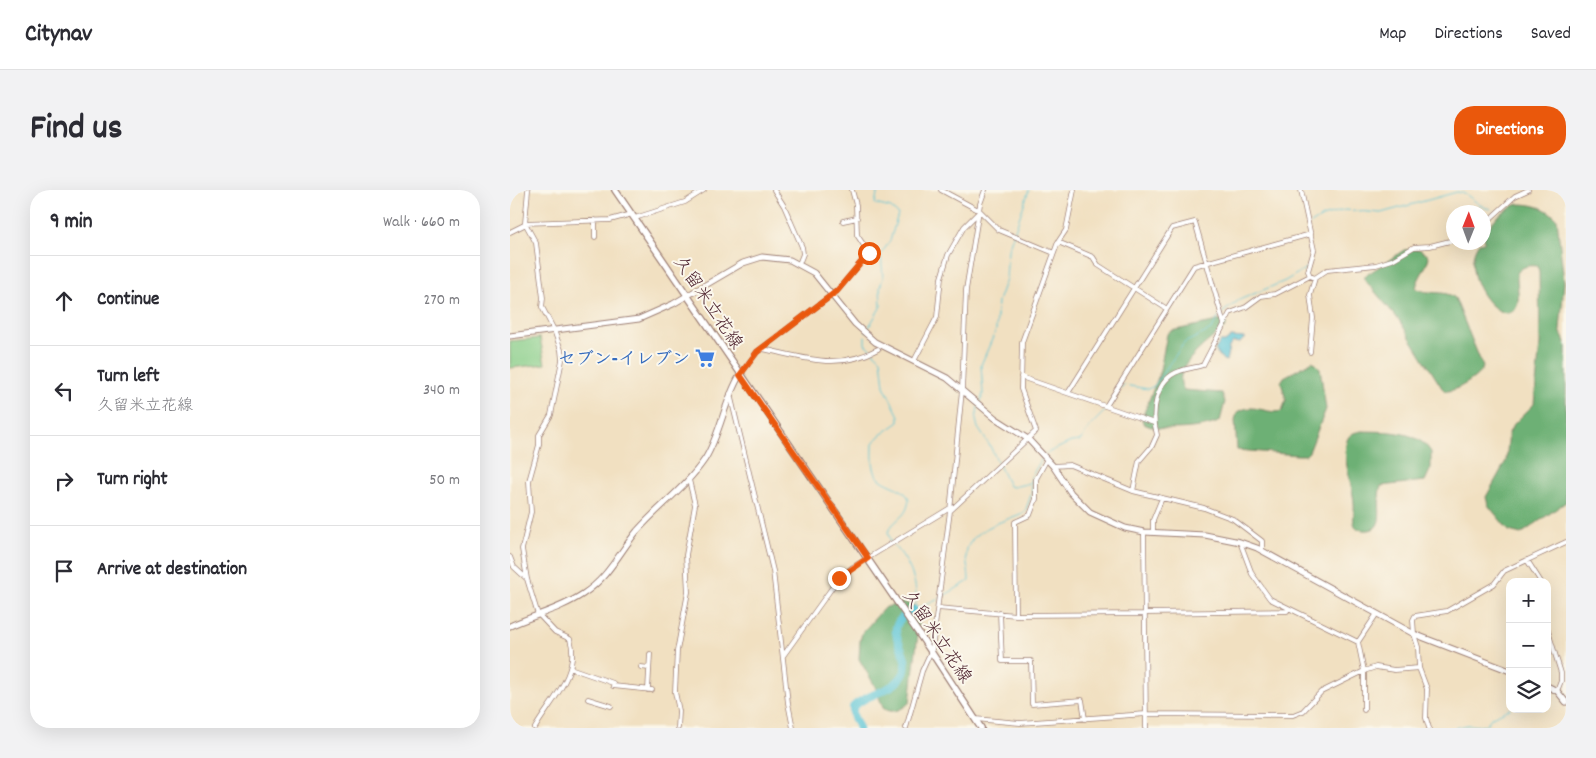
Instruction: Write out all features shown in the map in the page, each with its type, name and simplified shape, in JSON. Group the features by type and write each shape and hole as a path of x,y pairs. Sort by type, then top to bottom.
{"main road":[{"name":"久留米立花線","path":"615,190 685,295 868,558 981,728"}],"street":[{"path":"528,190 525,223 536,243 536,261 543,298 542,307 554,330 561,350 562,360 556,400 551,415 539,435 539,445 529,481 531,512 522,550 527,579 538,615 555,632 570,639 573,648 570,668 557,696 536,728"},
{"path":"510,232 525,223 610,220 634,216 686,202 704,190"},
{"path":"774,190 784,206 802,247 803,254 799,264"},
{"path":"510,626 573,601 596,584 610,570 636,532 689,480 705,458 730,394 740,375 757,352 832,295 869,253 857,235 852,190"},
{"path":"941,190 980,210 999,230 1054,253"},
{"path":"906,728 930,650 938,608 962,390 966,290 985,190"},
{"path":"783,656 839,578 868,558 950,510 1036,431 1024,401 1020,377 1022,342 1058,242 1066,230 1074,190"},
{"path":"1301,190 1314,250 1308,272 1312,277 1310,296 1313,318 1310,352"},
{"path":"1491,218 1515,196 1528,190"},
{"path":"914,361 937,317 941,278 948,255 964,227 980,210"},
{"path":"843,221 856,218"},
{"path":"594,220 595,237"},
{"path":"1068,393 1172,228 1195,222 1224,324"},
{"path":"1106,406 1194,266 1311,234"},
{"path":"1058,242 1093,258 1098,265 1166,309"},
{"path":"1133,491 1139,462 1152,446 1157,435 1154,423 1159,390 1168,378 1180,370 1203,365 1230,313 1246,307 1261,296 1275,294 1327,270 1376,266 1392,260 1414,247 1446,242"},
{"path":"510,336 639,319 673,304 685,295 752,260 774,257 799,264 814,273 855,324 875,342 932,369 962,390 995,418 1028,439 1053,466 1071,493 1090,512 1125,528 1144,532 1204,535 1240,542 1262,550 1376,615 1414,634 1506,669"},
{"path":"763,349 823,362 842,362 862,358 878,350"},
{"path":"1020,377 1154,423"},
{"path":"730,394 773,571 793,728"},
{"path":"1016,615 1015,522 1030,515 1036,499 1036,479 1045,456"},
{"path":"1053,466 1070,465 1133,491 1204,508 1233,519 1262,541 1262,550"},
{"path":"678,728 679,711 675,692 677,651 688,592 686,555 695,505 689,480"},
{"path":"1153,532 1153,520 1162,498"},
{"path":"1144,532 1146,728"},
{"path":"1240,542 1252,574 1270,599 1289,611 1358,642"},
{"path":"1429,728 1426,718 1427,690 1419,668 1418,647 1414,634 1413,620 1415,616 1446,610 1494,584 1504,570 1566,542"},
{"path":"510,557 514,567 527,579"},
{"path":"1527,560 1538,578"},
{"path":"938,608 1016,615 1289,611"},
{"path":"1000,613 1002,662 1031,661 1032,704 1082,700 1085,719"},
{"path":"1364,710 1364,670 1358,642 1376,615"},
{"path":"1551,641 1561,673 1561,681 1557,691"},
{"path":"570,668 613,685 650,690 650,654"},
{"path":"641,667 650,668"},
{"path":"975,719 1020,724 1146,714 1293,715 1303,711 1321,692 1364,670 1376,667 1394,670 1419,668"},
{"path":"1551,688 1557,691 1566,702"},
{"path":"588,699 611,706"}],"green space":[{"path":"1518,204 1539,207 1557,219 1564,282 1560,330 1566,345 1566,502 1521,534 1509,531 1488,505 1486,497 1506,461 1509,433 1513,425 1534,404 1540,344 1539,271 1537,266 1526,266 1517,273 1517,305 1509,313 1501,311 1492,305 1483,295 1473,269 1473,256 1476,250 1491,250 1491,224 1512,206"},
{"path":"1419,249 1429,256 1416,288 1426,292 1451,295 1455,298 1483,367 1472,379 1460,387 1449,391 1445,391 1442,388 1399,320 1365,280 1365,276 1404,250"},
{"path":"1222,320 1226,323 1226,327 1202,346 1194,355 1182,373 1181,381 1184,390 1222,393 1225,402 1220,421 1204,426 1181,429 1158,428 1143,423 1142,418 1159,375 1167,334 1171,331"},
{"path":"540,338 545,364 510,368 510,341"},
{"path":"1313,361 1320,368 1326,409 1309,452 1306,455 1298,455 1237,450 1235,420 1237,413 1248,408 1276,412 1282,411 1286,400 1281,382 1284,377"},
{"path":"1362,431 1400,433 1418,439 1431,452 1431,468 1425,481 1381,486 1379,493 1380,517 1375,528 1368,530 1357,529 1354,523 1354,503 1345,453 1349,436"},
{"path":"898,603 912,605 917,609 920,616 910,702 901,709 890,711 883,708 875,686 859,659 860,641 862,633 884,608"}],"water":[{"path":"1231,337 1245,338 1240,343 1233,342 1229,347 1226,361 1215,350 1220,342 1225,342"}],"waterway":[{"path":"866,332 881,306 880,287 883,278 881,254 890,241 898,214 891,208 875,204 878,190"},
{"path":"980,404 983,394 981,365 996,330 998,301 1006,279 1008,250 1029,190"},
{"path":"1311,224 1322,217 1345,210 1381,213 1457,192 1465,194 1481,205"},
{"path":"1222,313 1239,300 1285,281 1308,267"},
{"path":"1120,388 1124,385 1148,389 1154,386 1184,343 1211,330 1219,316"},
{"path":"865,336 865,344 881,359 884,386 899,416 899,422 879,436 873,443 873,462 876,474 880,479 901,490 909,499 906,510 888,532 891,542"},
{"path":"1045,454 1071,442 1080,441 1091,425 1108,408 1118,391"},
{"path":"978,407 976,420 978,428 990,446 1009,486 1013,487 1030,483"},
{"path":"940,598 969,581 966,557 967,548 972,540 988,528 1025,512 1032,492 1031,477 1043,457"},
{"path":"894,545 909,567 915,584 916,601 914,610 937,600"},
{"path":"859,728 853,715 853,707 865,698 894,684 904,673 906,664 896,632 897,624 902,617 914,610"},
{"path":"1455,728 1467,725 1485,726 1492,717 1506,711"}],"place":[{"name":"セブン-イレブン","path":"705,358"}],"route":[{"path":"839,578 868,558 740,375 757,352 812,312 837,291 869,253"}]}
